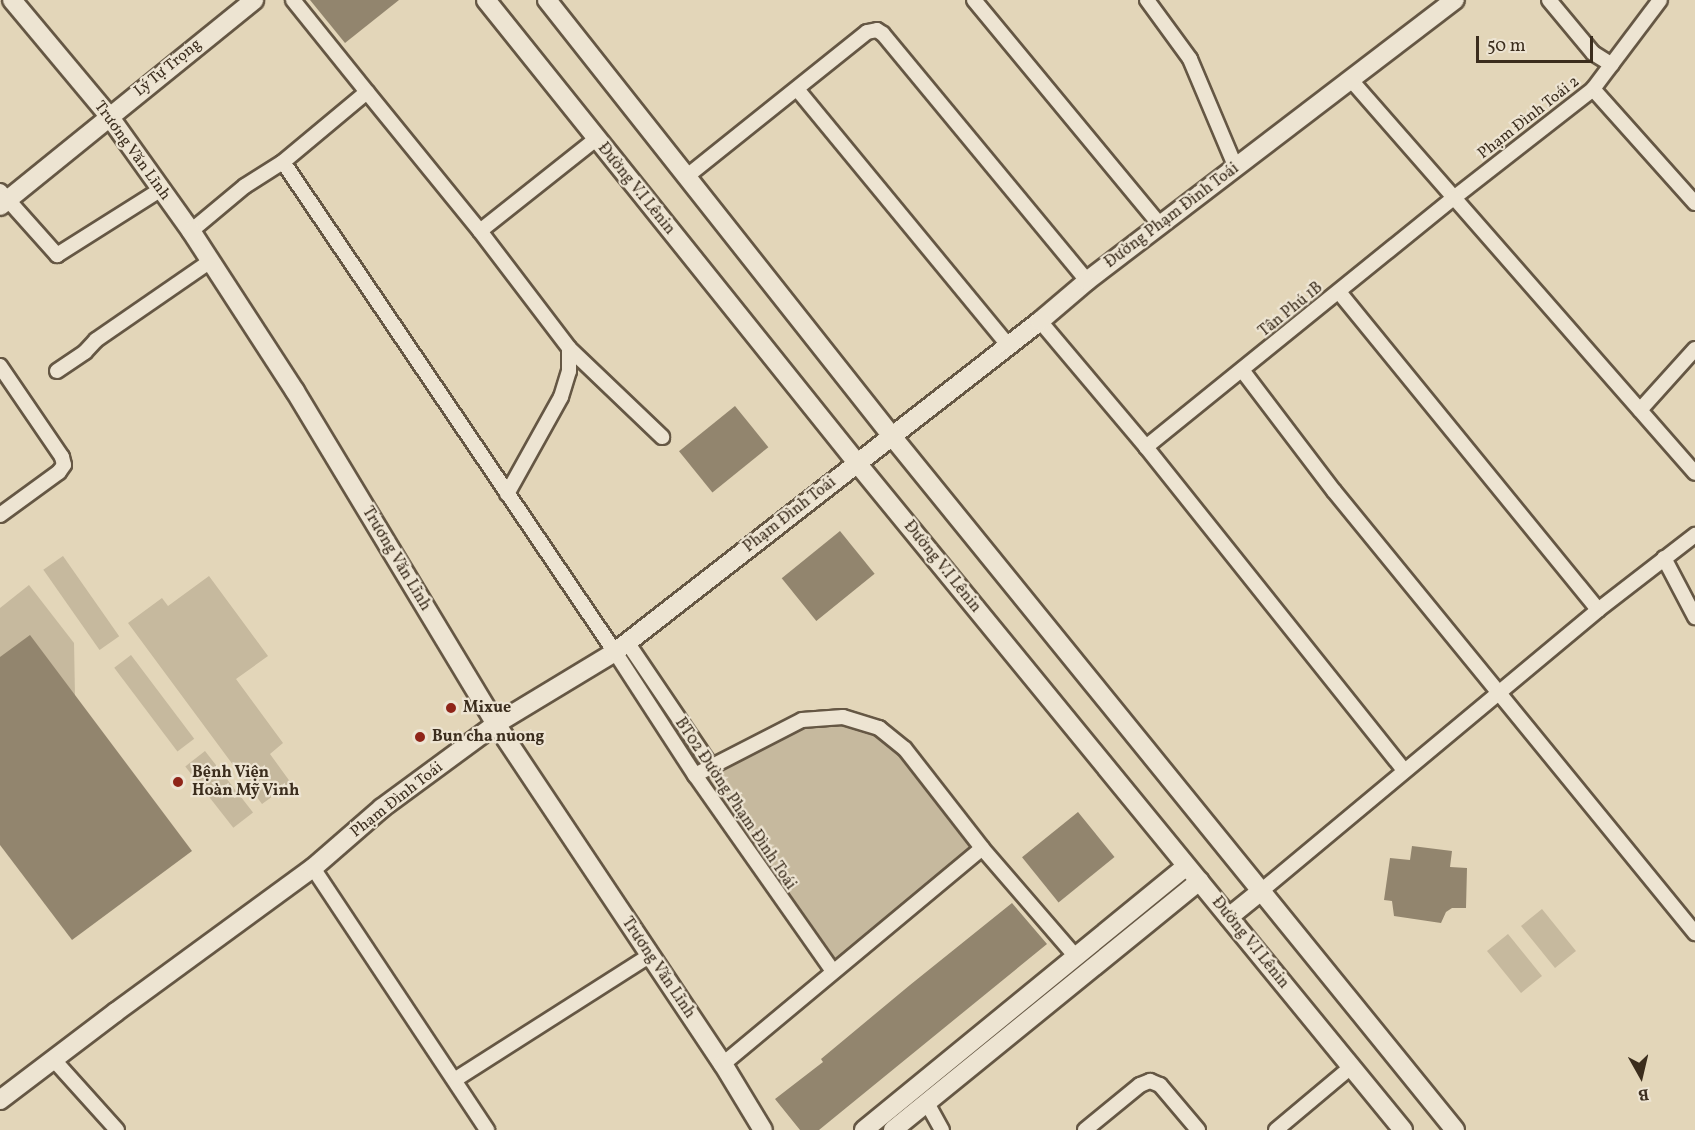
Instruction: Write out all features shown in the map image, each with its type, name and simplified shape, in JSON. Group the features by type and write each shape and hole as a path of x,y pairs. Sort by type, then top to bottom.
{"street":[{"name":"Trương Văn Lĩnh","path":"12,0 109,116 191,231 209,262 295,391 496,724 723,1064 763,1130"},
{"name":"Lý Tự Trọng","path":"3,199 254,0"},
{"path":"293,0 480,231 569,348 662,437"},
{"name":"Đường V.I Lênin","path":"486,0 857,463 1403,1130"},
{"path":"547,0 891,435 1455,1130"},
{"path":"974,0 1160,225"},
{"path":"1147,0 1190,59 1236,168"},
{"name":"Đường Phạm Đình Toái","path":"891,435 1040,321 1087,281 1455,0"},
{"path":"1548,0 1593,53 1612,65"},
{"name":"Phạm Đình Toái 2","path":"1455,197 1593,89 1660,0"},
{"path":"686,177 867,32 880,32 1087,281"},
{"path":"1351,80 1695,473"},
{"path":"797,89 1008,345"},
{"path":"1593,89 1695,203"},
{"path":"191,231 245,186 282,162 367,92"},
{"path":"480,231 596,139"},
{"path":"282,162 507,494 621,647"},
{"path":"3,199 57,255 160,190"},
{"name":"Tân Phú 1B","path":"1146,447 1455,197"},
{"path":"57,371 85,352 96,340 209,262"},
{"path":"1339,292 1598,610"},
{"path":"1040,321 1146,447 1404,770"},
{"path":"507,494 564,391 569,371 569,348"},
{"path":"1640,410 1695,349"},
{"path":"0,366 62,457 64,465 59,472 0,514"},
{"path":"1242,370 1327,482 1695,933"},
{"name":"Phạm Đình Toái","path":"0,1100 313,868 382,808 496,724 621,647 891,435"},
{"path":"1229,917 1598,610 1695,535"},
{"path":"1664,558 1695,616"},
{"name":"BT02 Đường Phạm Đình Toái","path":"621,647 711,766"},
{"name":"BT02 Đường Phạm Đình Toái","path":"621,647 695,775 833,971"},
{"path":"695,775 802,720 828,716 856,719 879,728 897,741 982,848 1076,957"},
{"path":"723,1064 982,848"},
{"path":"864,1130 1186,866"},
{"path":"313,868 379,971 456,1079 487,1130"},
{"path":"893,1130 1199,881"},
{"path":"456,1079 649,956"},
{"path":"54,1060 117,1130"},
{"path":"1276,1130 1351,1067"},
{"path":"1085,1130 1140,1085 1150,1081 1160,1085 1198,1130"},
{"path":"927,1103 942,1130"}],"shaded area":[{"path":"63,556 119,636 100,650 43,570"},
{"path":"209,576 268,656 236,679 283,743 270,754 291,783 262,804 128,623 162,598 168,606"},
{"path":"29,585 74,643 75,696 0,657 0,608"},
{"path":"131,655 194,739 177,751 114,668"},
{"path":"816,717 880,728 982,848 833,971 695,775"},
{"path":"205,751 253,812 233,828 185,766"},
{"path":"1542,909 1576,951 1555,968 1521,926"},
{"path":"1508,934 1542,976 1521,993 1487,951"}],"building":[{"path":"310,0 399,0 345,43"},
{"path":"735,406 768,447 712,492 679,451"},
{"path":"840,531 875,574 816,621 782,578"},
{"path":"30,635 192,851 72,940 0,845 0,657"},
{"path":"1078,812 1115,857 1059,902 1022,857"},
{"path":"1412,846 1452,851 1450,867 1467,868 1466,908 1452,908 1446,912 1441,923 1394,916 1392,901 1384,900 1390,858 1410,860"},
{"path":"1012,903 1047,944 819,1130 800,1130 775,1099 823,1062 821,1059"}],"place":[{"name":"Mixue","path":"451,708"},
{"name":"Bun cha nuong","path":"420,737"},
{"name":"Bệnh Viện Hoàn Mỹ Vinh","path":"178,782"}]}
